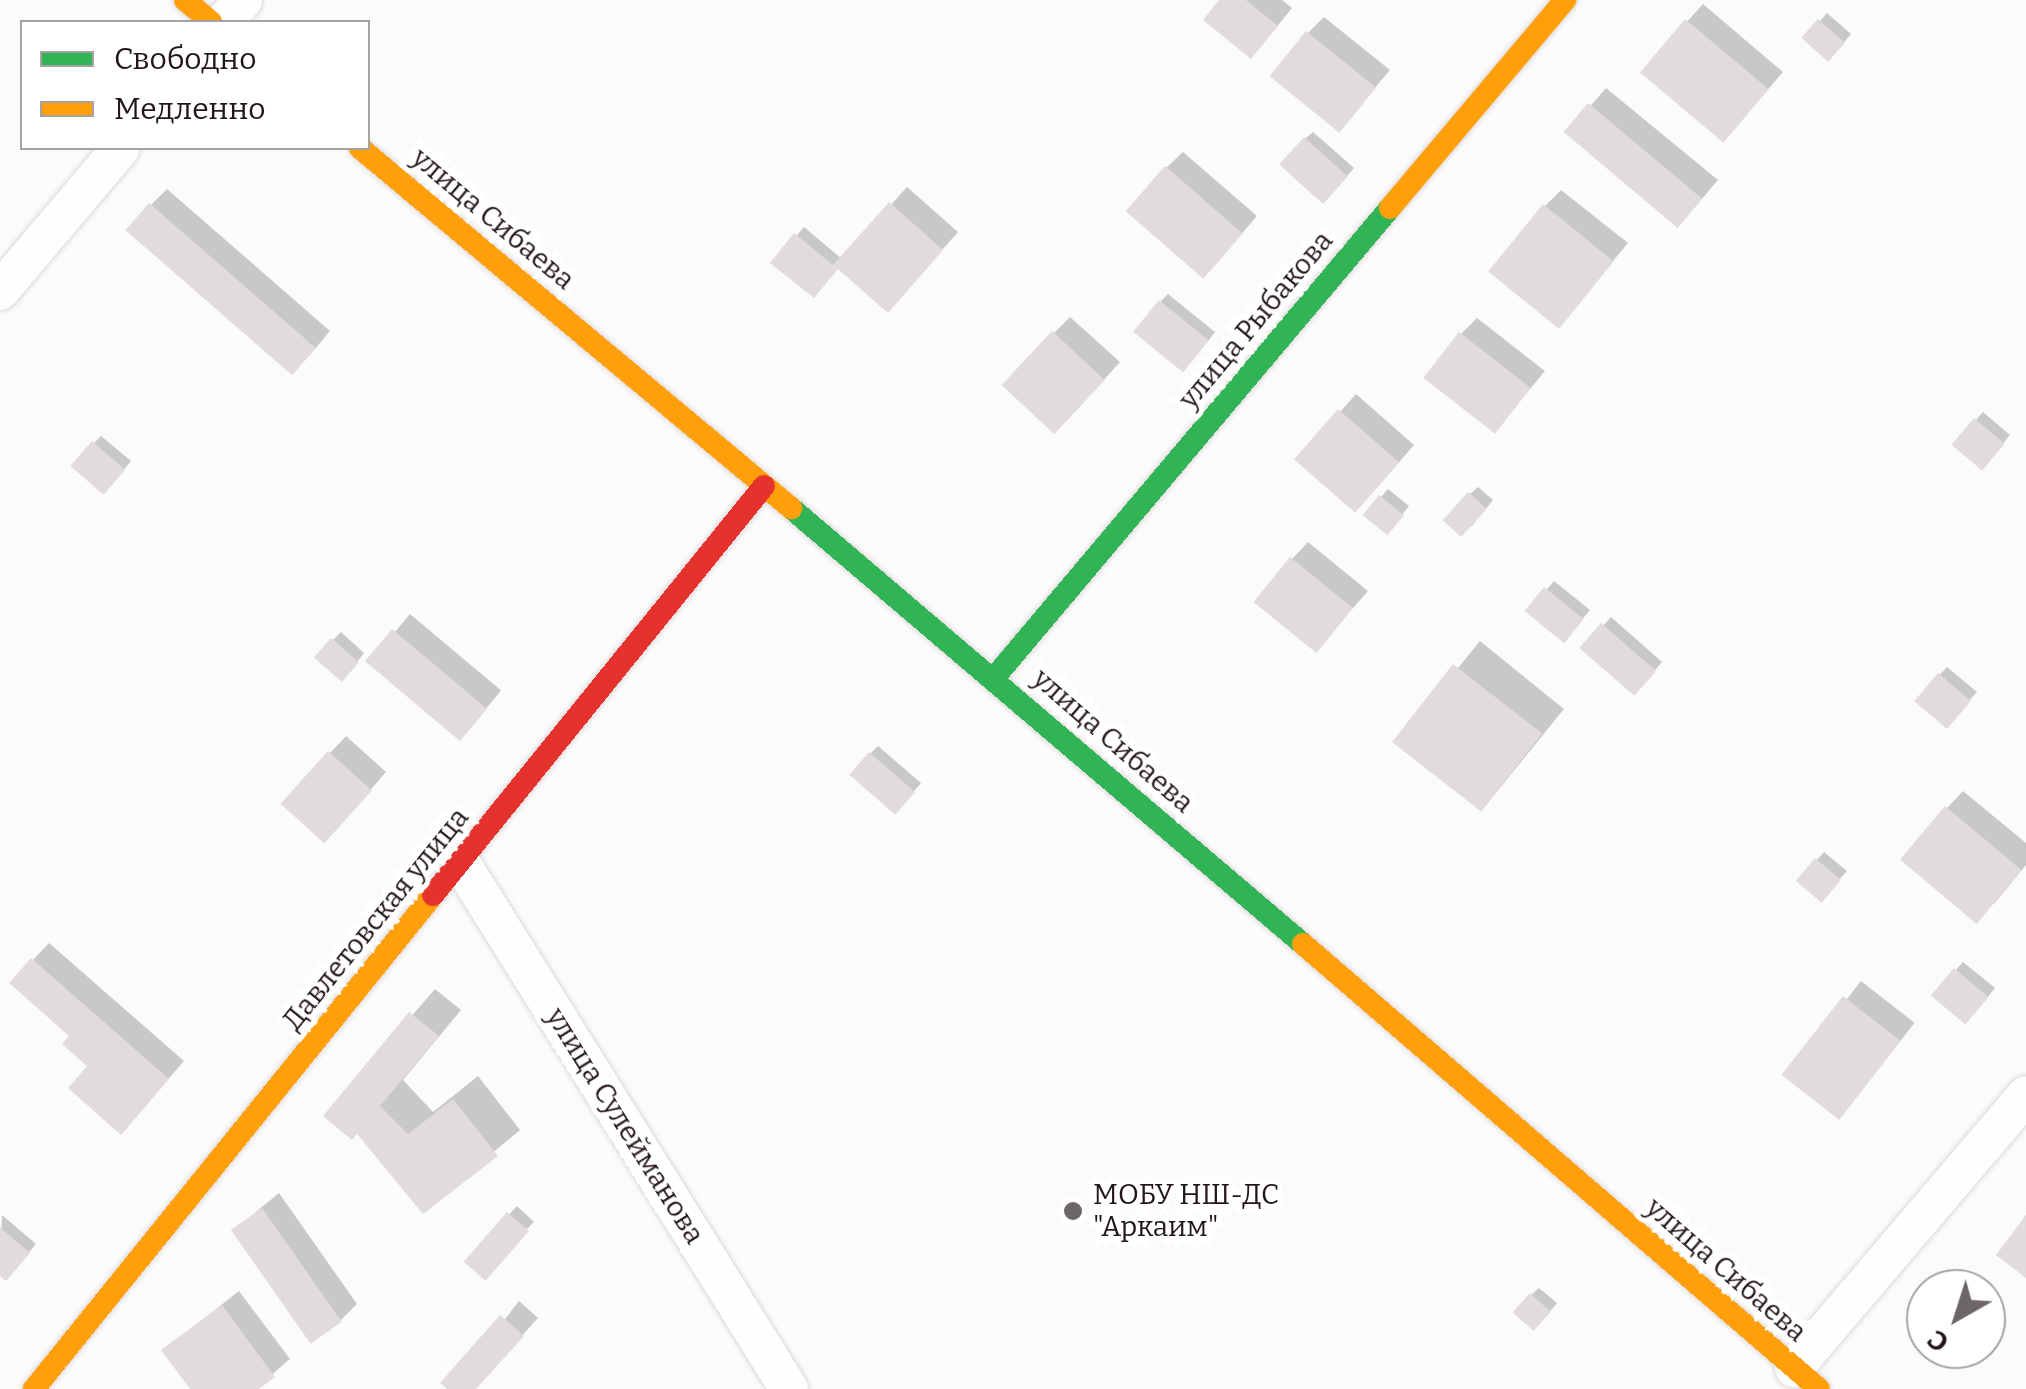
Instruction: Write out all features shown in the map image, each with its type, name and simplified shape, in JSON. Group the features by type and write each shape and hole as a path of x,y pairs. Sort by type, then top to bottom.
{"street":[{"path":"185,0 210,20"},
{"path":"226,20 243,0"},
{"name":"улица Рыбакова","path":"994,678 1565,0"},
{"path":"0,291 119,150"},
{"name":"улица Сибаева","path":"362,150 994,678 1807,1379"},
{"name":"Давлетовская улица","path":"34,1389 764,486"},
{"name":"улица Сулейманова","path":"460,862 789,1389"},
{"path":"1807,1379 2026,1094"}],"building":[{"path":"1219,0 1246,0 1278,26 1251,59 1203,20"},
{"path":"1685,19 1768,89 1724,143 1640,73"},
{"path":"1818,19 1845,43 1828,62 1801,38"},
{"path":"1306,31 1376,88 1339,133 1269,76"},
{"path":"1588,103 1702,199 1678,228 1564,132"},
{"path":"1304,137 1348,176 1323,204 1279,164"},
{"path":"1165,166 1243,234 1203,279 1126,211"},
{"path":"889,202 943,250 888,313 838,269 814,298 770,263 794,233 833,265"},
{"path":"149,203 316,348 292,375 125,230"},
{"path":"1543,204 1614,261 1559,329 1488,272"},
{"path":"1159,300 1209,340 1183,372 1133,332"},
{"path":"1052,331 1105,380 1054,434 1002,385"},
{"path":"1459,332 1531,388 1495,434 1423,378"},
{"path":"1338,409 1399,462 1355,513 1294,460"},
{"path":"1974,418 2005,444 1982,471 1952,445"},
{"path":"92,441 125,470 104,495 70,466"},
{"path":"1468,492 1487,509 1461,537 1443,520"},
{"path":"1379,495 1404,515 1388,535 1363,515"},
{"path":"1290,557 1353,608 1316,653 1253,602"},
{"path":"1544,587 1584,619 1564,643 1524,611"},
{"path":"1601,623 1656,671 1634,696 1579,648"},
{"path":"392,629 487,709 460,741 365,661"},
{"path":"331,638 359,662 342,682 314,658"},
{"path":"1453,664 1542,734 1481,812 1392,742"},
{"path":"1938,673 1971,701 1947,729 1914,701"},
{"path":"328,751 372,790 324,843 280,804"},
{"path":"869,752 915,792 895,815 849,775"},
{"path":"1945,806 2022,870 1977,924 1900,860"},
{"path":"1815,858 1841,880 1822,903 1796,881"},
{"path":"31,958 169,1079 121,1135 68,1088 87,1066 62,1044 69,1036 9,983"},
{"path":"1954,968 1988,997 1965,1025 1931,996"},
{"path":"1843,996 1901,1041 1839,1120 1781,1075"},
{"path":"409,1012 439,1036 380,1106 408,1134 453,1099 498,1156 423,1214 357,1134 352,1140 323,1116"},
{"path":"262,1208 342,1322 311,1344 231,1230"},
{"path":"507,1212 529,1231 486,1281 464,1262"},
{"path":"2026,1215 2026,1278 1996,1255"},
{"path":"0,1227 30,1253 6,1281 0,1276"},
{"path":"1530,1293 1551,1312 1533,1331 1513,1312"},
{"path":"222,1305 275,1377 259,1389 190,1389 161,1350"},
{"path":"500,1315 524,1336 476,1389 447,1389 440,1383"}],"traffic: fast":[{"path":"994,678 1390,208"},
{"path":"791,508 1303,944"}],"traffic: slow":[{"path":"185,0 209,20"},
{"path":"1390,208 1565,0"},
{"path":"362,150 791,508"},
{"path":"34,1389 433,895"},
{"path":"1303,944 1819,1389"}],"traffic: jam":[{"path":"433,895 764,486"}],"place":[{"name":"МОБУ НШ-ДС \"Аркаим\"","path":"1073,1211"}]}
